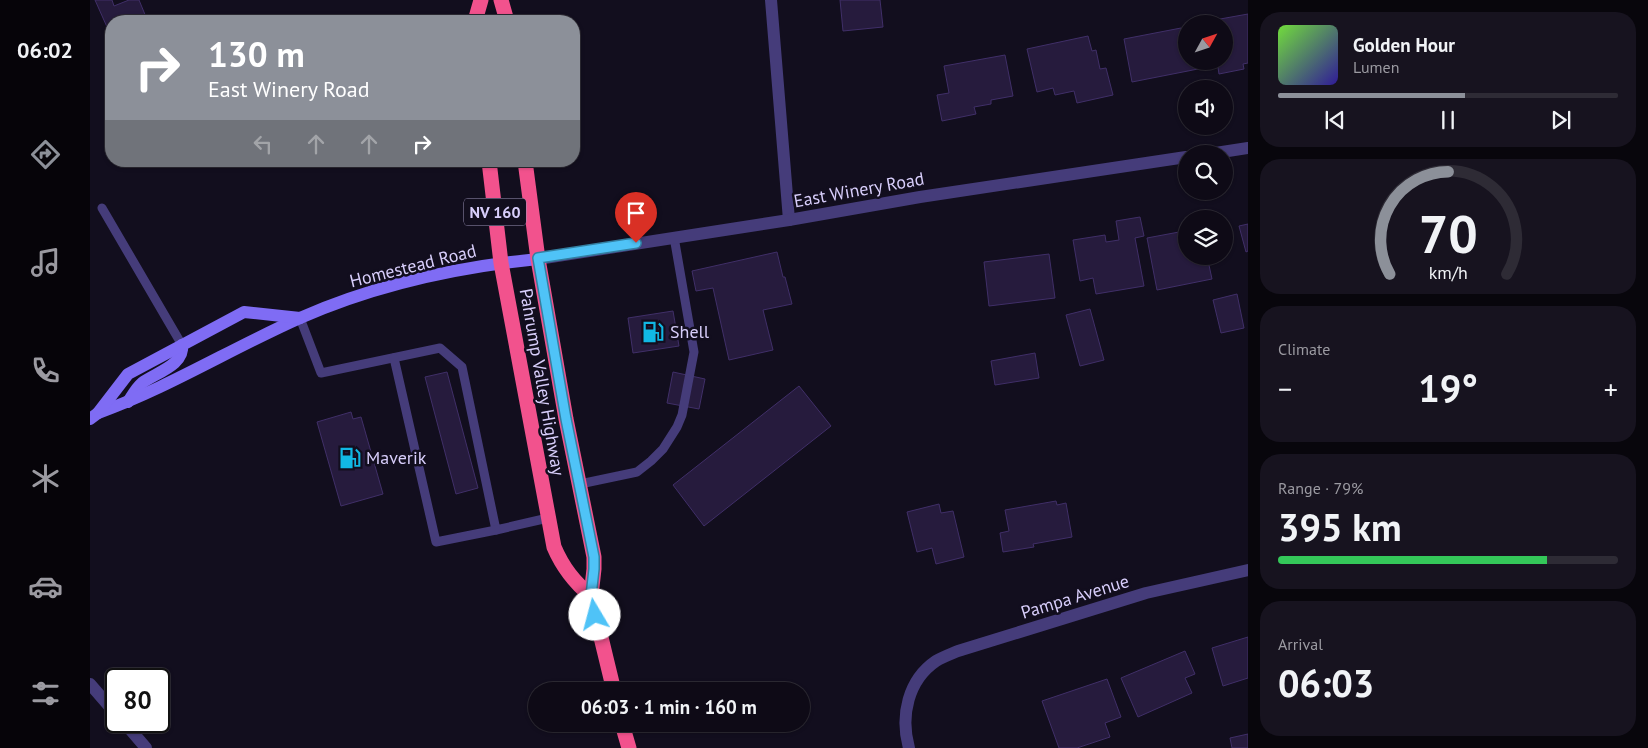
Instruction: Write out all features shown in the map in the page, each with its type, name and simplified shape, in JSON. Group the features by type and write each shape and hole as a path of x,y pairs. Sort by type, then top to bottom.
{"highway":[{"path":"477,15 481,0"},
{"path":"501,0 505,15"},
{"name":"Pahrump Valley Highway","path":"490,167 501,262 554,547 560,562 569,576 591,596"},
{"name":"Pahrump Valley Highway","path":"526,167 538,258 594,557 591,596 612,682"},
{"path":"624,732 629,748"}],"main road":[{"name":"Homestead Road","path":"94,416 128,402 300,318 346,300 418,279 501,262 538,258"},
{"name":"Homestead Road","path":"94,416 128,374 244,312 300,318"},
{"path":"128,402 140,384 179,359 183,351 182,345"}],"street":[{"path":"771,0 789,220"},
{"path":"1233,150 1248,148"},
{"name":"East Winery Road","path":"538,258 1178,158"},
{"name":"Pampa Avenue","path":"909,748 906,736 905,710 914,685 921,675 936,661 958,651 1146,593 1248,570"},
{"path":"90,684 105,701"},
{"path":"133,733 146,748"}],"lane":[{"path":"102,208 182,345"},
{"path":"580,484 637,472 663,448 677,427 682,415 694,352 674,237"},
{"path":"300,318 321,374 440,348 462,368 496,530"},
{"path":"394,358 436,542 548,518"}],"building":[{"path":"95,0 112,0 114,6 129,0 139,0 145,15 105,15 105,22"},
{"path":"840,0 880,0 883,27 843,31"},
{"path":"1248,14 1248,63 1243,64 1244,69 1219,74 1218,70 1233,70 1233,17"},
{"path":"1178,29 1178,70 1193,70 1132,82 1124,39"},
{"path":"1088,36 1092,51 1096,50 1100,69 1106,68 1113,95 1077,103 1074,91 1055,95 1053,88 1037,92 1027,49"},
{"path":"1005,55 1013,96 991,100 991,104 974,107 976,114 942,121 937,95 949,93 944,66"},
{"path":"1140,217 1144,236 1135,238 1144,286 1096,294 1093,278 1080,281 1073,240 1105,235 1106,242 1119,240 1116,221"},
{"path":"1248,224 1248,251 1246,252 1239,226"},
{"path":"1178,232 1178,265 1209,265 1212,279 1157,290 1147,238"},
{"path":"777,252 792,304 763,310 773,350 729,360 713,288 696,291 692,271"},
{"path":"1049,254 1055,298 989,306 984,262"},
{"path":"1237,294 1244,328 1221,333 1213,300"},
{"path":"1090,309 1104,360 1080,366 1066,315"},
{"name":"Shell","path":"673,311 679,346 633,353 628,318"},
{"path":"1035,353 1039,378 995,385 991,361"},
{"path":"447,372 478,488 456,494 425,377"},
{"name":"Shell","path":"673,372 705,379 699,409 667,403"},
{"path":"799,386 831,426 704,526 673,485"},
{"name":"Maverik","path":"351,412 353,419 361,417 383,494 341,506 317,422"},
{"path":"1056,501 1057,505 1066,503 1072,537 1033,544 1034,547 1003,552 1000,533 1009,531 1005,510"},
{"path":"939,504 941,513 953,511 964,557 936,564 932,548 917,552 907,512"},
{"path":"1248,637 1248,678 1223,686 1212,648"},
{"path":"1185,651 1195,674 1185,678 1192,693 1138,717 1121,678"},
{"path":"1107,679 1121,717 1105,723 1110,737 1077,748 1059,748 1042,701"},
{"path":"1248,734 1248,748 1232,748 1230,738"}],"place":[{"name":"Shell","path":"653,332"},
{"name":"Maverik","path":"350,458"}],"route":[{"path":"595,615 591,596 594,557 566,419 538,258 636,243"}]}
